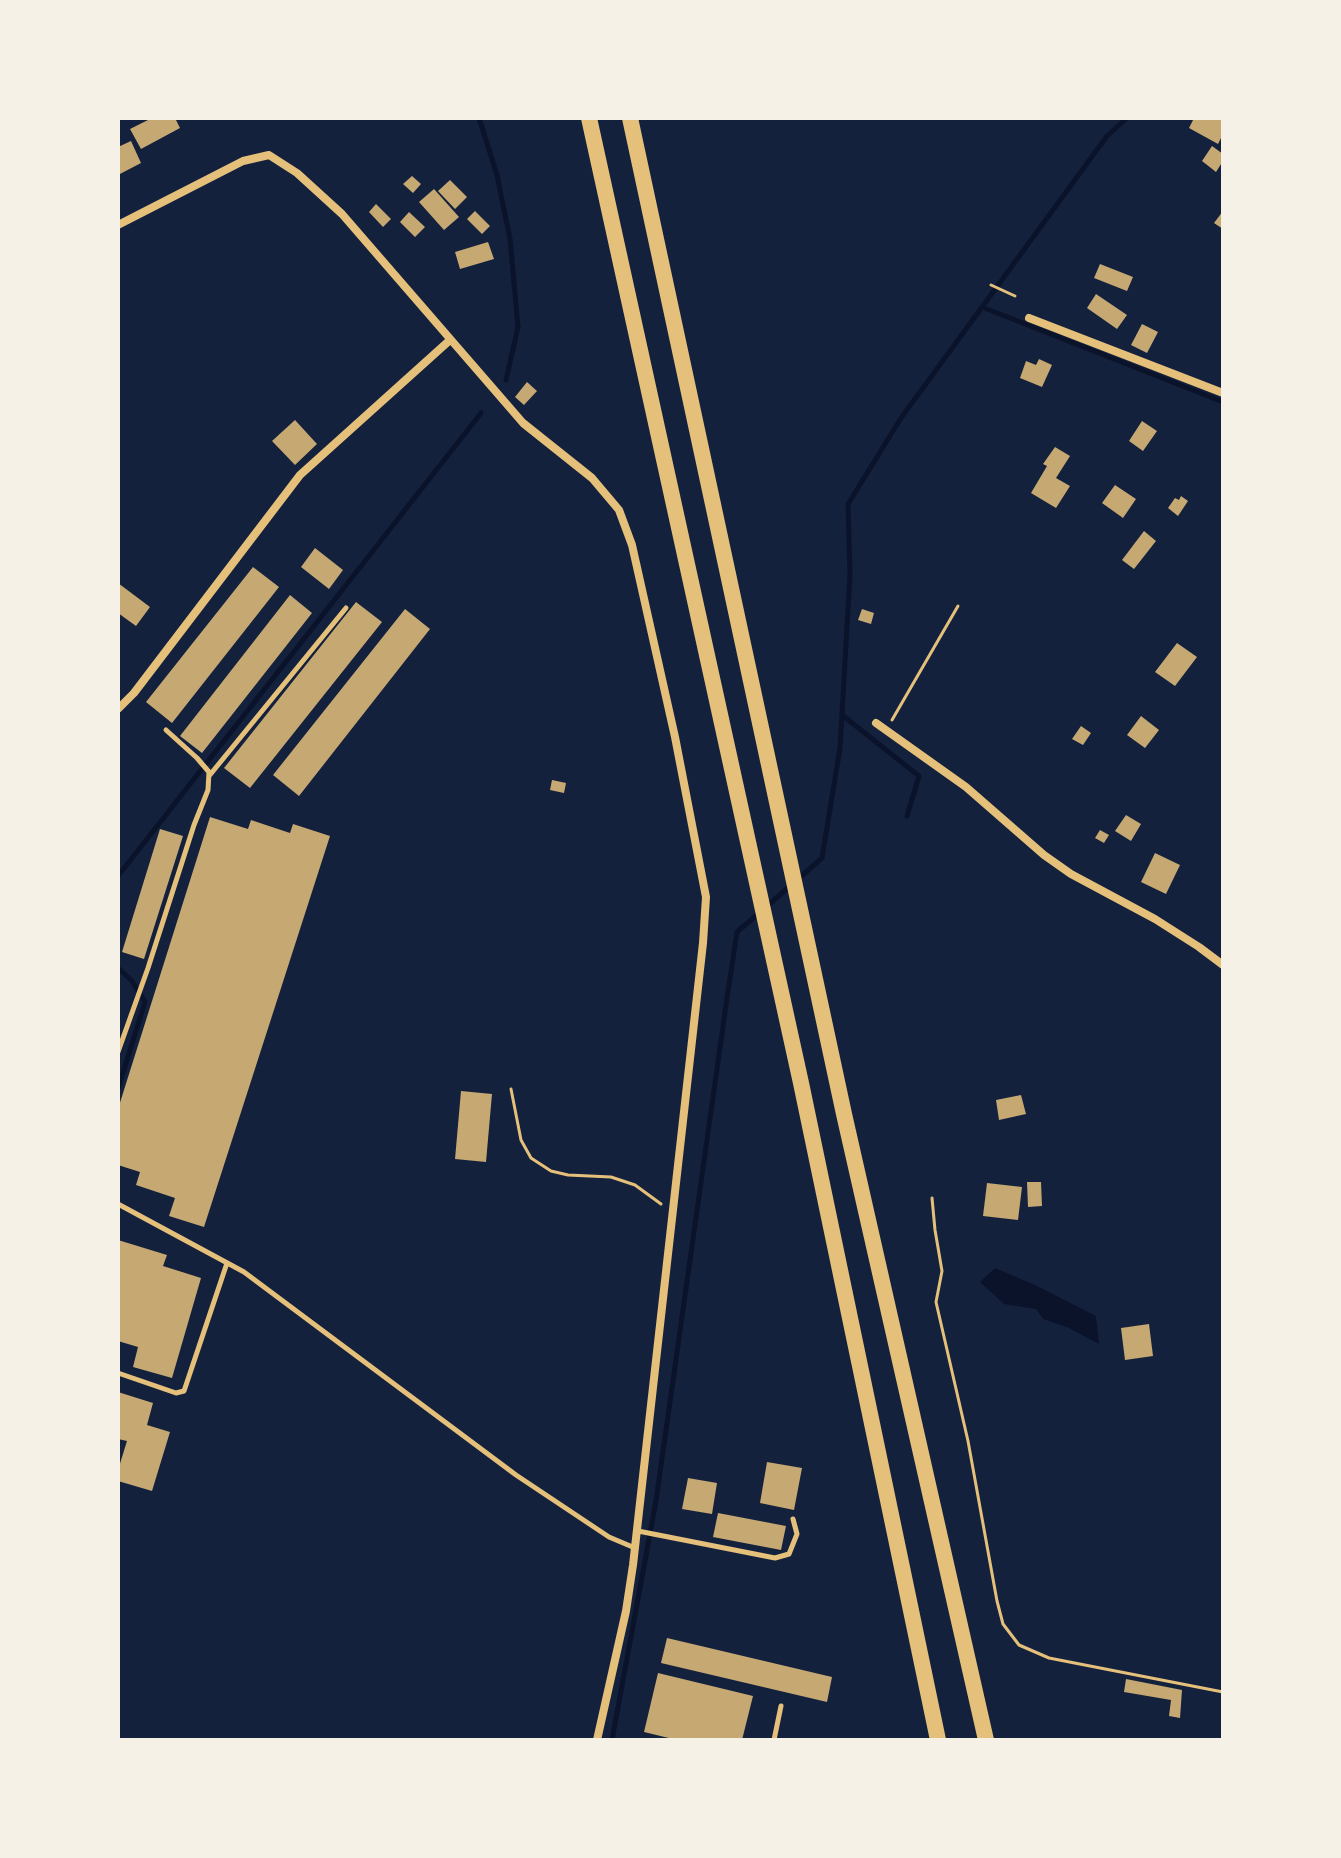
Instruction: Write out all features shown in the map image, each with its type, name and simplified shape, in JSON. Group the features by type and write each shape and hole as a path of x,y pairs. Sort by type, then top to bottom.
{"highway":[{"path":"589,118 766,923 938,1740"},
{"path":"630,118 851,1144 986,1740"}],"street":[{"path":"118,225 243,161 269,155 297,173 342,214 523,423 592,478 619,510 632,545 675,737 706,897 636,1548 626,1611 597,1740"},
{"path":"1029,318 1223,393"},
{"path":"118,709 134,693 300,475 450,340"},
{"path":"876,723 966,787 1044,855 1071,874 1155,919 1223,965"}],"lane":[{"path":"118,1052 208,790 209,774 346,608"},
{"path":"166,730 197,758 209,774"},
{"path":"118,1204 244,1272 516,1475 609,1537 636,1548"},
{"path":"118,1373 176,1393 184,1391 227,1263"},
{"path":"638,1531 775,1558 789,1554 797,1534 793,1519"},
{"path":"774,1740 781,1706"}],"path":[{"path":"991,285 1015,296"},
{"path":"886,730 958,606"},
{"path":"511,1089 521,1140 531,1158 551,1171 611,1177 635,1185 672,1209"},
{"path":"932,1198 942,1271 936,1302 968,1441 1003,1624 1019,1645 1049,1658 1223,1692"}],"water":[{"path":"995,1268 1096,1316 1099,1344 1043,1319 1036,1309 1004,1304 980,1282"}],"building":[{"path":"152,118 175,118 180,128 141,149 130,129"},
{"path":"1194,118 1223,118 1223,134 1218,144 1189,128"},
{"path":"131,141 141,163 118,175 118,147"},
{"path":"1212,146 1223,154 1223,161 1216,172 1202,161"},
{"path":"412,176 421,184 413,193 403,184"},
{"path":"450,180 467,197 455,209 438,191"},
{"path":"434,189 459,217 444,230 419,202"},
{"path":"376,204 391,219 383,227 369,212"},
{"path":"475,211 490,226 482,234 467,219"},
{"path":"1223,211 1223,229 1214,223"},
{"path":"409,212 425,227 415,237 400,222"},
{"path":"488,242 494,259 460,269 455,252"},
{"path":"1100,264 1133,277 1127,291 1094,278"},
{"path":"1096,294 1127,315 1117,329 1087,308"},
{"path":"1142,324 1158,332 1147,353 1131,345"},
{"path":"1039,359 1052,365 1042,387 1020,378 1026,361 1036,365"},
{"path":"527,382 537,391 524,405 515,397"},
{"path":"295,420 317,444 295,465 272,441"},
{"path":"1142,421 1157,431 1143,451 1129,441"},
{"path":"1055,447 1070,456 1056,478 1070,486 1056,508 1031,493 1047,466 1043,464"},
{"path":"1115,485 1136,499 1123,518 1102,503"},
{"path":"1181,496 1188,501 1178,516 1168,508 1175,498 1179,500"},
{"path":"1144,531 1156,541 1134,569 1122,560"},
{"path":"315,548 343,570 329,589 301,567"},
{"path":"253,567 279,587 172,723 146,702"},
{"path":"118,583 150,607 136,626 118,613"},
{"path":"290,595 312,613 202,753 180,736"},
{"path":"356,602 382,622 250,788 224,768"},
{"path":"405,609 430,629 299,796 273,775"},
{"path":"862,609 874,613 871,624 858,620"},
{"path":"1177,643 1197,657 1175,686 1155,672"},
{"path":"1141,716 1159,730 1145,748 1127,735"},
{"path":"1081,726 1091,733 1083,745 1072,739"},
{"path":"552,780 566,783 564,793 550,790"},
{"path":"1126,815 1141,824 1131,841 1115,831"},
{"path":"210,817 248,829 251,820 290,833 293,824 330,836 204,1227 169,1216 175,1198 136,1185 140,1172 118,1165 118,1109"},
{"path":"160,829 183,836 144,959 122,952"},
{"path":"1100,830 1109,835 1104,843 1095,838"},
{"path":"1155,853 1180,865 1166,894 1141,882"},
{"path":"461,1091 492,1094 486,1162 455,1159"},
{"path":"1021,1095 1026,1114 999,1120 996,1100"},
{"path":"1027,1182 1041,1182 1042,1206 1028,1207"},
{"path":"987,1183 1022,1187 1018,1220 983,1216"},
{"path":"118,1240 167,1255 163,1266 201,1278 172,1378 133,1367 138,1347 118,1341"},
{"path":"1149,1324 1153,1356 1125,1360 1121,1328"},
{"path":"118,1392 153,1403 147,1425 170,1432 152,1491 118,1481 118,1470 127,1441 118,1439"},
{"path":"767,1462 802,1468 794,1510 760,1503"},
{"path":"688,1478 717,1483 712,1514 682,1509"},
{"path":"718,1513 786,1526 781,1550 713,1537"},
{"path":"667,1638 832,1677 827,1702 661,1663"},
{"path":"658,1673 753,1696 742,1740 677,1740 644,1732"},
{"path":"1126,1679 1182,1690 1180,1718 1169,1716 1171,1700 1124,1692"}],"waterway":[{"path":"479,118 497,175 510,239 518,327 506,380"},
{"path":"766,907 822,858 840,748 850,575 848,504 901,418 1107,136 1127,118"},
{"path":"982,307 1223,402"},
{"path":"118,876 481,413"},
{"path":"842,715 919,776 907,816"},
{"path":"612,1740 656,1501 737,932 759,913"},
{"path":"118,968 132,981 145,1002 118,1089"}]}
